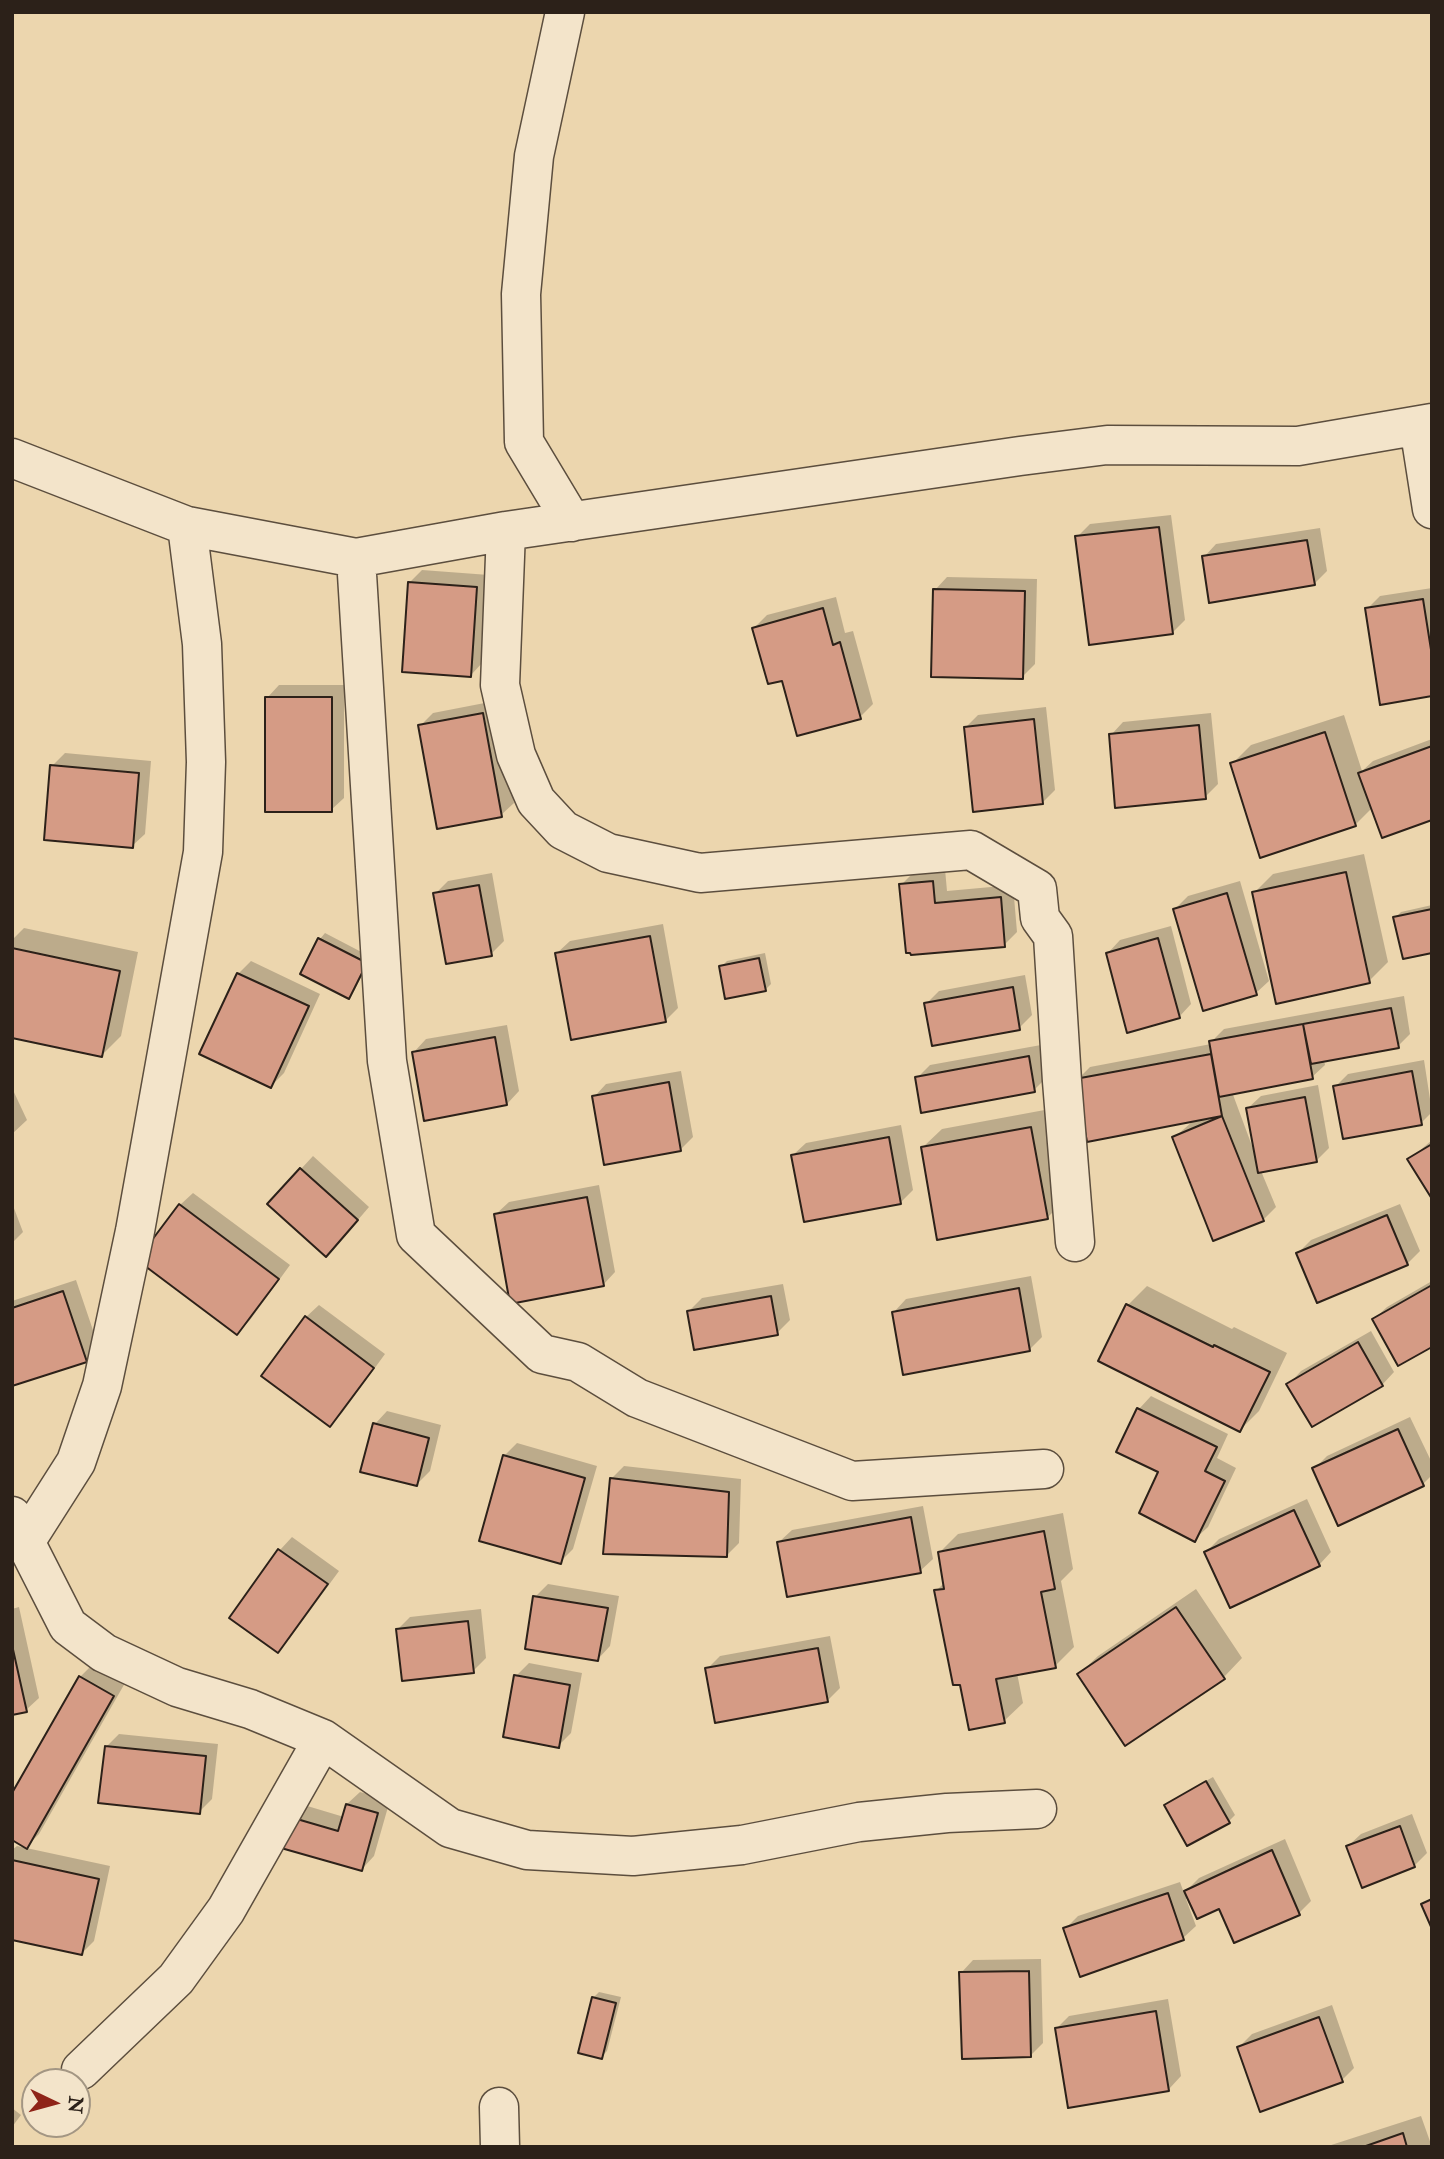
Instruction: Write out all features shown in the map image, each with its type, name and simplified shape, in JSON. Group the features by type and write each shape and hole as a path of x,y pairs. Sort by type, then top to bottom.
{"street":[{"path":"565,12 534,156 521,294 524,442 572,522"},
{"path":"12,458 187,526 356,558 506,531 1107,445 1298,446 1426,424 1432,509"},
{"path":"187,526 202,644 206,762 203,852 135,1231 102,1386 76,1462 19,1529 68,1626 104,1653 177,1688 250,1709 323,1739 450,1828 527,1850 633,1856 742,1845 859,1822 947,1813 1037,1810"},
{"path":"506,531 500,685 516,755 536,801 563,830 608,853 700,873 971,850 1037,889 1040,918 1053,936 1075,1242"},
{"path":"356,558 387,1061 416,1235 542,1354 578,1362 637,1398 852,1481 1044,1469"},
{"path":"83,2068 184,1969 226,1910 323,1739"},
{"path":"499,2107 500,2147"}],"building":[{"path":"1159,527 1173,634 1089,645 1075,536"},
{"path":"1307,540 1315,585 1209,603 1202,556"},
{"path":"408,582 477,587 471,677 402,672"},
{"path":"933,589 1025,591 1023,679 931,677"},
{"path":"1423,599 1432,656 1432,696 1380,705 1365,608"},
{"path":"823,608 833,645 840,642 861,719 797,736 782,681 768,684 752,628"},
{"path":"265,697 332,697 332,812 265,812"},
{"path":"483,713 502,817 437,829 418,725"},
{"path":"1034,719 1043,804 973,812 964,727"},
{"path":"1199,725 1206,799 1115,808 1109,734"},
{"path":"1325,732 1356,826 1260,858 1230,763"},
{"path":"1432,746 1432,820 1382,838 1358,773"},
{"path":"50,765 139,773 133,848 44,840"},
{"path":"1346,872 1370,983 1276,1004 1252,892"},
{"path":"933,881 935,903 1001,897 1005,947 911,955 906,953 899,884"},
{"path":"479,885 492,956 446,964 433,893"},
{"path":"1227,893 1257,995 1203,1011 1173,909"},
{"path":"1432,909 1432,953 1403,959 1393,917"},
{"path":"650,936 666,1022 571,1040 555,953"},
{"path":"318,938 367,963 349,999 300,974"},
{"path":"1158,938 1180,1018 1127,1033 1106,953"},
{"path":"12,948 120,971 102,1057 12,1038"},
{"path":"759,958 766,991 725,999 719,966"},
{"path":"237,973 309,1006 271,1088 199,1054"},
{"path":"1013,987 1020,1030 932,1046 924,1003"},
{"path":"1391,1008 1399,1048 1311,1064 1303,1024"},
{"path":"1303,1024 1313,1079 1219,1097 1209,1041"},
{"path":"495,1037 507,1105 424,1121 412,1052"},
{"path":"1211,1054 1222,1116 1087,1142 1075,1079"},
{"path":"1029,1056 1035,1092 921,1113 915,1077"},
{"path":"1412,1071 1422,1125 1343,1139 1333,1086"},
{"path":"669,1082 681,1151 604,1165 592,1096"},
{"path":"1305,1097 1317,1162 1258,1173 1246,1108"},
{"path":"1222,1116 1264,1221 1213,1241 1172,1137"},
{"path":"1031,1127 1048,1219 937,1240 921,1147"},
{"path":"889,1137 901,1204 804,1222 791,1155"},
{"path":"1432,1144 1432,1199 1407,1159"},
{"path":"300,1168 358,1220 326,1257 267,1204"},
{"path":"587,1197 604,1286 510,1304 494,1214"},
{"path":"179,1204 279,1279 237,1335 137,1260"},
{"path":"1387,1215 1408,1265 1317,1303 1296,1253"},
{"path":"1432,1285 1432,1347 1398,1366 1372,1319"},
{"path":"1019,1288 1030,1351 903,1375 892,1312"},
{"path":"63,1291 87,1362 12,1386 12,1308"},
{"path":"771,1296 778,1335 694,1350 687,1311"},
{"path":"1126,1304 1270,1372 1240,1432 1098,1361"},
{"path":"305,1316 374,1368 330,1427 261,1376"},
{"path":"1358,1342 1383,1386 1312,1427 1286,1384"},
{"path":"1137,1408 1217,1447 1205,1471 1225,1481 1195,1542 1139,1513 1158,1472 1116,1452"},
{"path":"373,1423 429,1438 417,1486 360,1472"},
{"path":"1398,1429 1424,1486 1338,1526 1312,1468"},
{"path":"503,1455 585,1478 561,1564 479,1541"},
{"path":"610,1478 729,1492 727,1557 603,1554"},
{"path":"1294,1510 1320,1566 1230,1608 1204,1552"},
{"path":"911,1517 921,1573 787,1597 777,1542"},
{"path":"1044,1531 1055,1589 1041,1592 1056,1668 996,1679 1005,1723 969,1730 960,1685 953,1685 934,1590 944,1589 938,1552"},
{"path":"278,1549 328,1584 278,1653 229,1618"},
{"path":"533,1596 608,1608 598,1661 525,1649"},
{"path":"1176,1607 1225,1679 1125,1746 1077,1674"},
{"path":"468,1621 474,1673 402,1681 396,1629"},
{"path":"12,1645 27,1712 12,1715"},
{"path":"818,1648 828,1702 715,1723 705,1668"},
{"path":"514,1675 570,1685 559,1748 503,1737"},
{"path":"79,1676 114,1696 27,1849 12,1840 12,1793"},
{"path":"105,1746 206,1756 200,1814 98,1803"},
{"path":"1206,1781 1230,1823 1187,1846 1164,1805"},
{"path":"346,1804 378,1813 362,1871 281,1848 290,1817 338,1831"},
{"path":"1400,1826 1415,1867 1362,1888 1346,1846"},
{"path":"1272,1850 1300,1915 1234,1943 1219,1909 1197,1919 1184,1891"},
{"path":"12,1860 99,1879 82,1955 12,1940"},
{"path":"1168,1893 1184,1940 1080,1977 1063,1928"},
{"path":"1432,1899 1432,1929 1421,1904"},
{"path":"1029,1971 1031,2057 962,2059 959,1972"},
{"path":"592,1997 616,2003 602,2059 578,2053"},
{"path":"1156,2011 1169,2091 1068,2108 1055,2028"},
{"path":"1319,2017 1343,2082 1260,2112 1237,2047"},
{"path":"1403,2133 1407,2147 1363,2147"}]}
